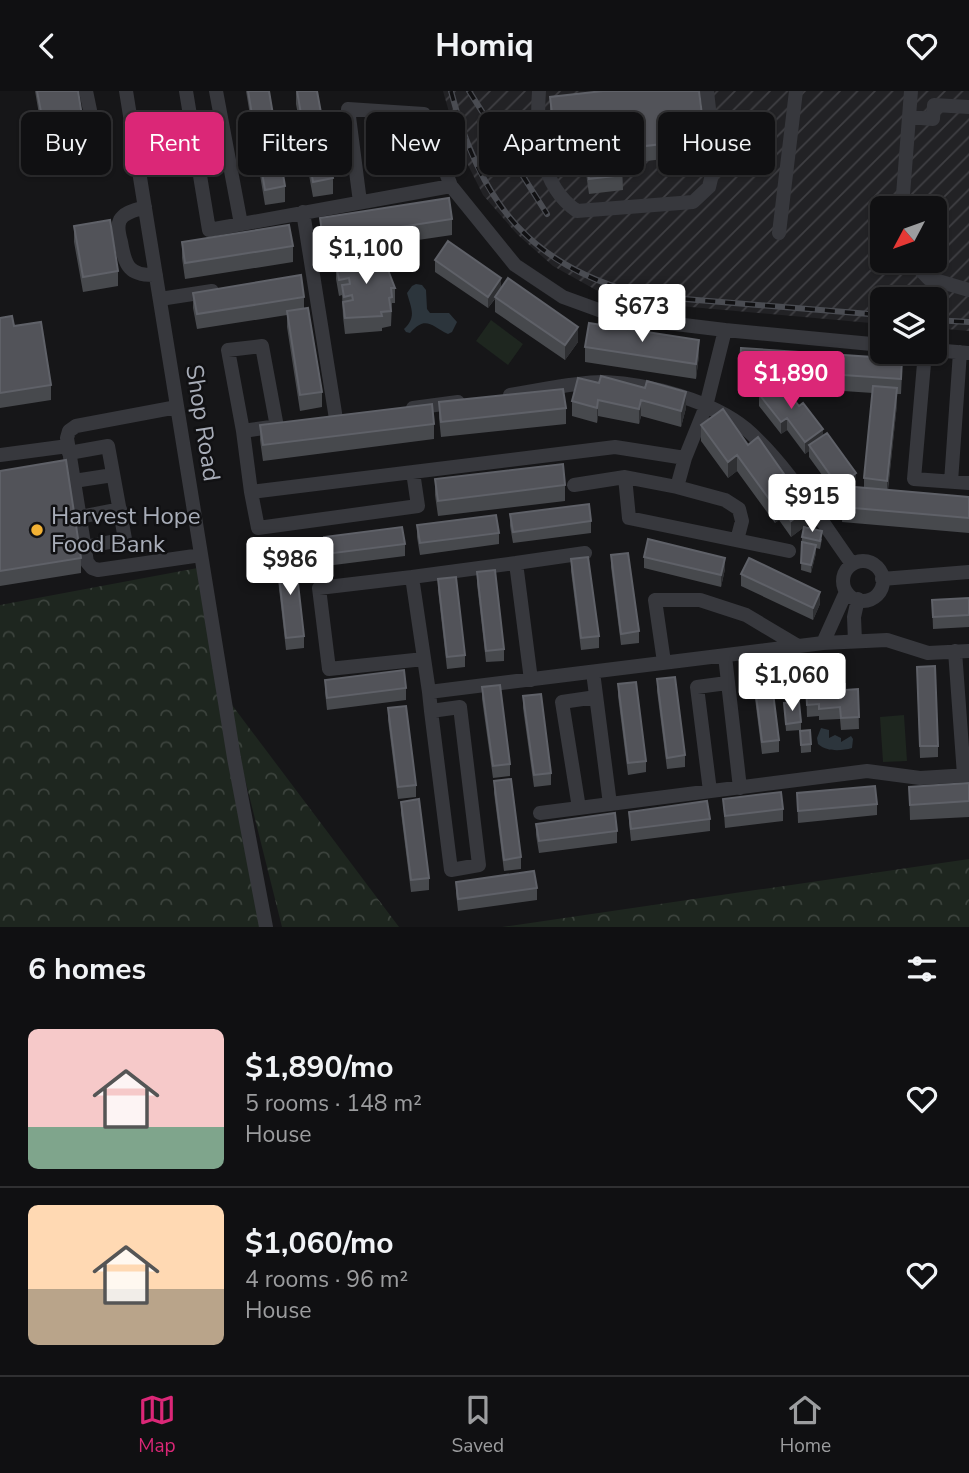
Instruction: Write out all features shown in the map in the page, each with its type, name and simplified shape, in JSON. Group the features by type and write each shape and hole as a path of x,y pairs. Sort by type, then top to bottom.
{"street":[{"path":"86,91 90,112"},
{"name":"Shop Road","path":"126,91 234,758 266,927"},
{"path":"186,91 209,230 451,186"},
{"path":"216,91 242,223"},
{"path":"539,91 537,122 547,177 565,204 577,211 693,202 709,187 715,162 707,91"},
{"path":"779,233 796,91"},
{"path":"903,196 911,91"},
{"path":"909,117 933,119 934,105 969,107"},
{"path":"360,202 348,109 424,114 451,186 515,265 563,297 618,317 870,344"},
{"path":"145,207 129,212 120,219 118,229 124,259 131,269 141,275 156,275"},
{"path":"303,212 307,277 337,418"},
{"path":"923,273 928,278 969,290"},
{"path":"160,299 220,290"},
{"path":"677,488 685,458 706,406 725,330"},
{"path":"243,431 283,426 262,346 228,351 258,528 418,506 414,472"},
{"path":"951,482 964,352"},
{"path":"924,364 914,479 969,483"},
{"path":"497,397 604,382 657,389 706,406 745,428 775,458 852,564"},
{"path":"403,409 470,400"},
{"path":"177,407 76,426 69,432 68,449 88,562 92,568 98,570 201,555"},
{"path":"0,456 108,446 125,539 85,547"},
{"path":"251,492 615,447 685,458"},
{"path":"74,481 113,475"},
{"path":"625,477 629,518 789,551"},
{"path":"574,485 625,477 725,500 739,509 742,521 737,540"},
{"path":"80,517 120,509"},
{"path":"424,659 330,669 319,588 585,553"},
{"path":"852,595 869,600 875,596 882,585 877,567 865,561 852,564 843,580 852,595 855,641"},
{"path":"516,563 531,680"},
{"path":"882,579 969,572"},
{"path":"412,577 451,870 479,865 460,708 431,711"},
{"path":"823,643 852,595"},
{"path":"664,662 655,600 700,600 746,615 799,646"},
{"path":"429,692 823,643 887,640 928,653 962,651 966,775 920,778 867,771 540,813"},
{"path":"725,656 740,788"},
{"path":"593,672 610,804"},
{"path":"710,792 697,687 727,683"},
{"path":"579,808 562,702 596,697"}],"shaded area":[{"path":"443,91 969,91 969,331 947,329 947,287 870,287 870,323 646,303 596,290 553,266 517,234 483,195 465,159 465,112 449,112"},
{"path":"416,284 422,285 426,290 427,309 430,313 449,313 457,322 452,332 448,334 425,323 410,333 406,332 404,329 411,320 412,312 407,293"},
{"path":"821,728 829,730 829,738 835,735 841,738 841,742 851,736 852,748 834,750 822,747 817,738"}],"green space":[{"path":"491,320 523,344 508,365 476,341"},
{"path":"203,567 223,693 399,927 282,927 227,707 266,927 0,927 0,605"},
{"path":"904,715 907,761 883,762 880,717"},
{"path":"969,859 969,927 502,927"}],"building":[{"path":"37,91 78,91 81,112 41,112"},
{"path":"248,91 269,91 273,112 252,112"},
{"path":"297,91 317,91 321,112 301,112"},
{"path":"603,91 699,91 702,112 658,112 658,145 644,146 644,112 552,112 550,97"},
{"path":"262,175 283,175 285,186 265,190"},
{"path":"312,175 332,175 333,178 313,182"},
{"path":"588,175 623,175 589,179"},
{"path":"449,198 452,219 323,239 320,218"},
{"path":"110,220 118,271 83,277 74,226"},
{"path":"289,225 293,246 185,263 182,242"},
{"path":"448,241 501,278 488,297 435,260"},
{"path":"368,250 369,253 373,252 374,258 382,257 385,270 388,270 395,288 391,288 392,297 389,298 391,311 381,312 382,316 345,318 343,302 353,300 352,295 344,297 342,285 350,284 349,278 339,280 336,264 356,260 355,254"},
{"path":"301,275 304,297 197,314 193,293"},
{"path":"508,278 578,327 565,345 495,297"},
{"path":"308,308 322,392 300,395 287,311"},
{"path":"12,316 14,326 41,322 51,385 0,393 0,318"},
{"path":"589,323 699,340 696,364 585,347"},
{"path":"741,348 870,357 870,364 902,364 901,379 740,368"},
{"path":"601,376 645,388 647,381 686,392 681,411 641,400 639,409 598,400 597,408 572,401 578,378 599,383"},
{"path":"778,379 799,406 803,403 823,429 805,442 787,418 781,422 759,394"},
{"path":"873,386 897,388 887,481 864,478"},
{"path":"563,389 566,408 441,422 439,402"},
{"path":"432,404 434,424 263,445 260,425"},
{"path":"723,409 748,445 758,437 794,493 798,490 810,507 791,521 779,504 775,507 737,455 728,462 701,425"},
{"path":"827,433 856,473 838,486 809,445"},
{"name":"Harvest Hope Food Bank","path":"66,460 81,558 0,571 0,471"},
{"path":"563,464 565,485 438,501 435,479"},
{"path":"844,486 969,497 969,518 842,507"},
{"path":"589,504 591,521 513,532 510,514"},
{"path":"496,515 499,533 420,543 417,525"},
{"path":"402,527 405,544 326,554 324,537"},
{"path":"804,527 822,531 820,541 802,537"},
{"path":"648,539 725,558 721,575 644,557"},
{"path":"802,542 816,545 811,565 801,563"},
{"path":"628,553 639,631 621,634 611,555"},
{"path":"295,557 304,636 286,638 277,559"},
{"path":"588,557 599,636 581,638 571,559"},
{"path":"749,558 820,592 813,608 741,574"},
{"path":"495,570 504,649 486,651 477,572"},
{"path":"456,577 465,655 447,657 438,579"},
{"path":"969,598 969,615 933,617 932,600"},
{"path":"769,661 779,740 762,742 752,664"},
{"path":"935,666 938,746 920,746 917,667"},
{"path":"404,670 406,688 327,698 325,680"},
{"path":"675,677 685,755 667,758 657,679"},
{"path":"834,680 835,685 845,684 845,690 858,689 859,717 841,718 840,707 819,709 819,704 807,705 806,686 828,684 828,681"},
{"path":"636,682 646,761 628,763 618,684"},
{"path":"500,685 510,764 493,766 482,687"},
{"path":"541,694 551,773 534,775 523,696"},
{"path":"799,702 801,722 786,724 784,703"},
{"path":"406,706 416,785 398,787 388,708"},
{"path":"810,730 811,744 801,745 800,731"},
{"path":"511,779 521,857 504,860 494,781"},
{"path":"969,783 969,801 910,805 909,787"},
{"path":"875,786 877,804 798,811 797,793"},
{"path":"781,792 783,809 725,816 723,799"},
{"path":"419,799 429,878 411,880 401,802"},
{"path":"707,801 710,819 631,829 629,812"},
{"path":"615,813 617,831 539,841 536,824"},
{"path":"534,871 537,888 458,899 456,882"}],"railway":[{"path":"451,91 463,131 495,198 517,226 542,249 572,268 607,284 648,296 870,314"},
{"path":"469,91 547,214"},
{"path":"947,321 969,322"}],"place":[{"name":"Harvest Hope Food Bank","path":"37,530"}]}
